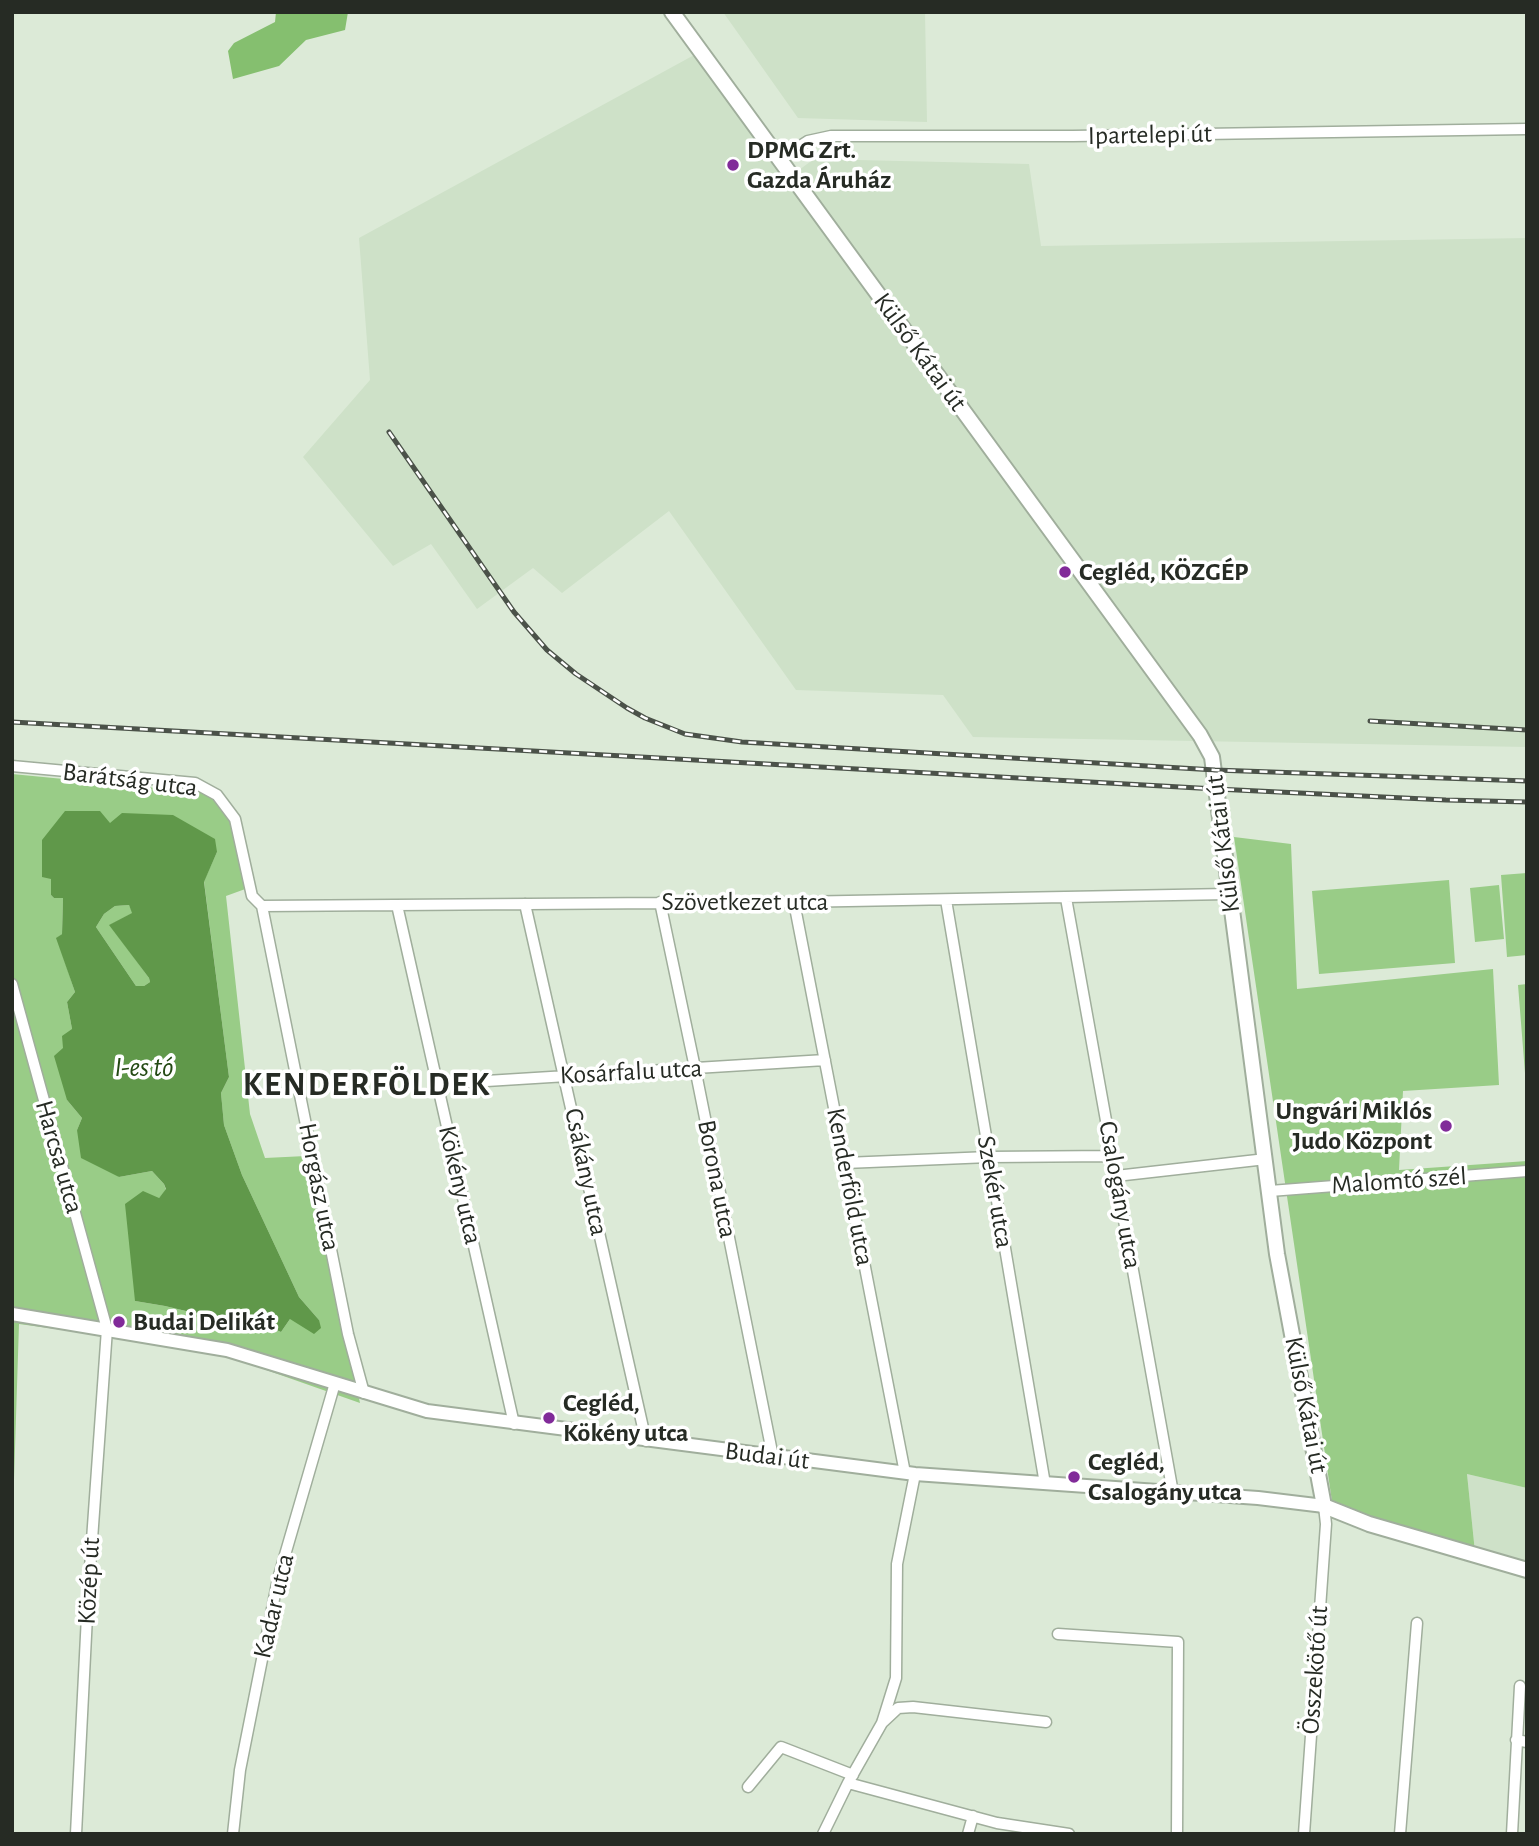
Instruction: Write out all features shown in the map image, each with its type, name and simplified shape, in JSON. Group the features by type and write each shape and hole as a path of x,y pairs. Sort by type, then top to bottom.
{"main road":[{"name":"Külső Kátai út","path":"672,12 1200,735 1214,765 1228,894 1288,1316 1324,1506 1370,1524 1527,1570"}],"street":[{"name":"Ipartelepi út","path":"780,159 808,141 831,136 1073,136 1527,129"},
{"name":"Barátság utca","path":"12,766 195,783 217,795 235,819"},
{"name":"Horgász utca","path":"235,819 252,896 262,906 348,1334 364,1393"},
{"name":"Szövetkezet utca","path":"262,906 946,900 1228,894"},
{"name":"Csalogány utca","path":"1066,898 1173,1493"},
{"name":"Szekér utca","path":"946,900 1045,1484"},
{"name":"Kenderföld utca","path":"794,901 910,1474"},
{"name":"Borona utca","path":"660,902 772,1457"},
{"name":"Csákány utca","path":"525,904 646,1441"},
{"name":"Kökény utca","path":"397,905 514,1423"},
{"name":"Harcsa utca","path":"12,984 107,1329"},
{"name":"Kosárfalu utca","path":"438,1084 825,1060"},
{"path":"845,1163 989,1157 1113,1156"},
{"path":"1116,1176 1266,1159"},
{"name":"Malomtó szél","path":"1270,1191 1527,1171"},
{"name":"Budai út","path":"12,1314 228,1350 427,1411 910,1474 1324,1506"},
{"name":"Közép út","path":"76,1834 88,1596 107,1329"},
{"name":"Kadar utca","path":"233,1834 248,1722 278,1579 335,1383"},
{"path":"823,1834 882,1723 896,1678 897,1564 910,1474"},
{"name":"Összekötő út","path":"1304,1834 1326,1524 1324,1506"},
{"path":"1400,1834 1418,1623"},
{"path":"1058,1634 1178,1642 1177,1834"},
{"path":"1512,1834 1520,1686"},
{"path":"882,1723 898,1707 1046,1722"},
{"path":"1516,1740 1527,1742"},
{"path":"748,1787 781,1747 850,1779 997,1823 1069,1834"},
{"path":"968,1834 973,1816"}],"shaded area":[{"path":"276,12 348,12 345,30 306,40 279,66 233,79 228,51 234,43 275,22"},
{"path":"723,12 925,12 927,122 798,118"},
{"path":"696,54 788,178 814,159 1029,164 1041,246 1527,238 1527,747 973,737 943,695 796,690 669,511 562,593 533,568 477,609 431,544 393,566 303,457 370,380 359,238"},
{"path":"12,774 208,793 218,801 233,821 248,888 226,896 250,1114 265,1158 306,1156 360,1403 235,1359 152,1342 19,1324 12,1542","holes":["217,852 204,881 229,1077 221,1093 224,1125 242,1175 299,1297 319,1320 290,1319 281,1332 253,1320 232,1322 135,1301 159,1198 166,1190 164,1184 152,1171 119,1177 77,1130 82,1118 67,1100 72,1029 67,1002 75,992 57,938 62,934 63,898 54,898 51,895 51,879"]},
{"path":"1234,837 1291,844 1297,989 1493,969 1499,1085 1403,1091 1399,1170 1527,1161 1527,1488 1467,1474 1476,1562 1334,1515"},
{"path":"1527,873 1527,955 1507,957 1501,875"},
{"path":"1449,880 1455,963 1319,974 1312,891"},
{"path":"1499,885 1504,939 1475,942 1470,888"},
{"path":"129,905 133,913 110,925 149,978 150,982 144,986 136,986 96,927 104,914 115,906"},
{"path":"1527,984 1527,1072 1525,1073 1518,985"},
{"path":"1467,1474 1527,1488 1527,1580 1476,1562"}],"water":[{"name":"I-es tó","path":"65,811 100,811 110,823 122,813 173,815 215,839 217,852 204,882 229,1077 221,1093 224,1125 242,1175 299,1297 319,1320 321,1328 314,1334 290,1319 281,1332 253,1320 232,1322 135,1301 125,1204 143,1191 159,1198 166,1189 152,1171 119,1177 81,1158 77,1130 82,1118 67,1100 54,1056 63,1048 62,1036 72,1029 67,1002 75,992 56,938 62,934 63,898 54,898 51,895 51,879 42,877 42,840","holes":["129,905 132,913 109,925 149,978 150,982 144,986 136,986 96,927 104,914 115,906"]}],"railway":[{"path":"389,432 514,612 547,650 576,674 627,708 685,734 742,742 1215,770 1527,781"},
{"path":"1370,721 1527,730"},
{"path":"12,722 1216,789 1527,802"}],"place":[{"name":"DPMG Zrt. Gazda Áruház","path":"733,165"},
{"name":"Cegléd, KÖZGÉP","path":"1065,572"},
{"name":"Ungvári Miklós Judo Központ","path":"1446,1126"},
{"name":"Budai Delikát","path":"119,1322"},
{"name":"Cegléd, Kökény utca","path":"549,1418"},
{"name":"Cegléd, Csalogány utca","path":"1074,1477"}],"district":[{"name":"KENDERFÖLDEK","path":"367,1085"}]}
